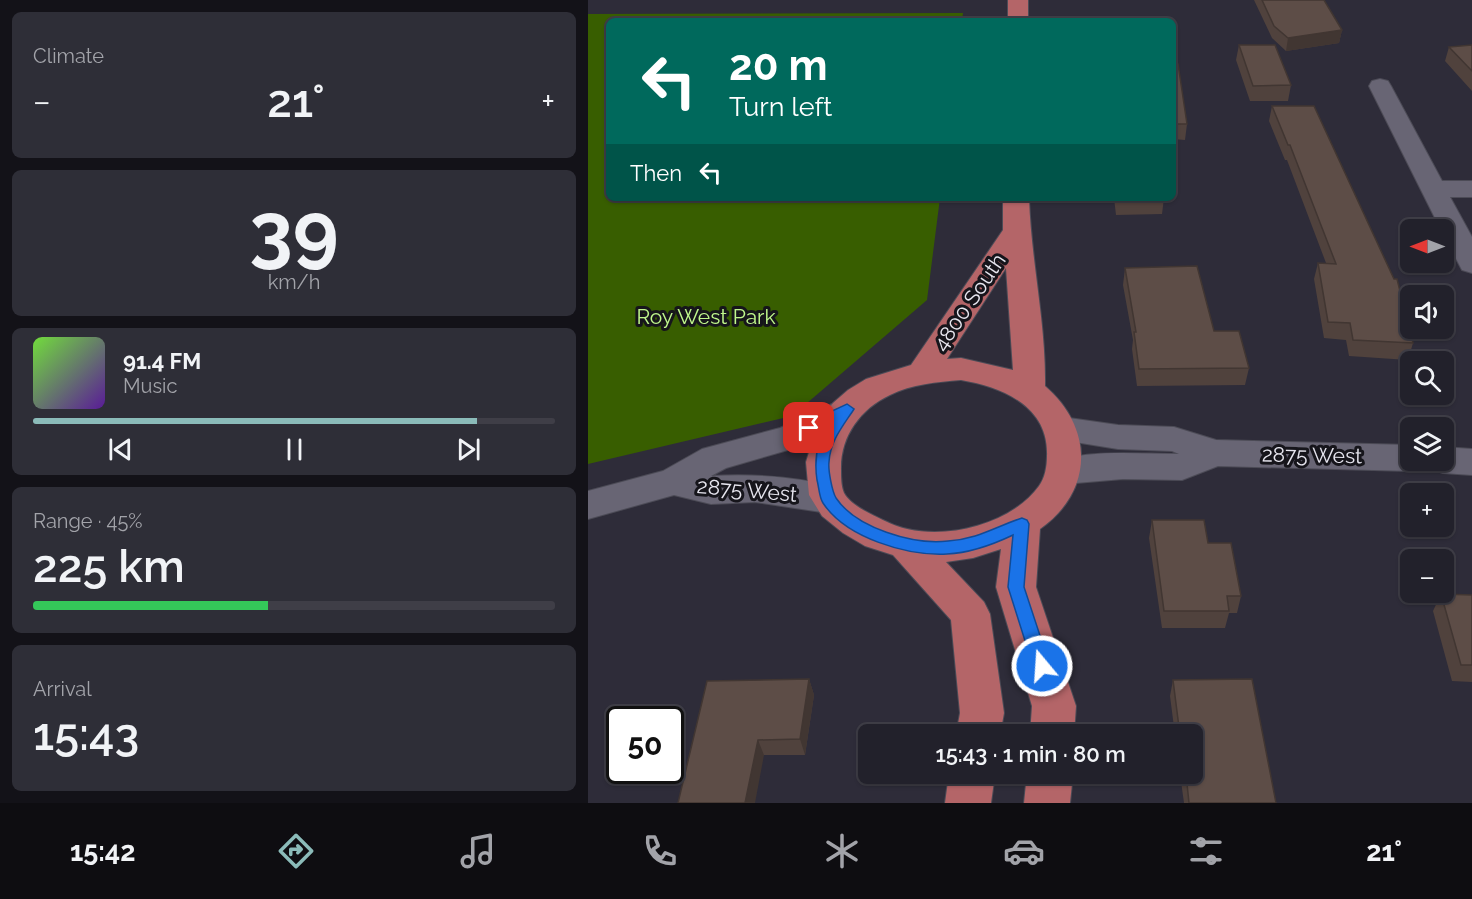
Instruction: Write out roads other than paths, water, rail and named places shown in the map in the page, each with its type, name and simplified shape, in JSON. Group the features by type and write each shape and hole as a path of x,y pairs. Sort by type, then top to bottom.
{"main road":[{"path":"1018,0 1018,18"},
{"name":"4800 South","path":"1016,201 1015,233 1030,364 1029,390"},
{"name":"4800 South","path":"924,371 1015,233"},
{"path":"961,369 998,375 1029,390 1049,408 1062,429 1066,448 1064,471 1056,488 1042,508 1022,524 986,540 946,548 906,544 872,534 845,515 828,499 822,463 829,434 847,409 869,391 924,371 961,369"},
{"path":"1022,524 1016,587 1054,706 1053,724"},
{"path":"906,544 969,614 981,713 980,724"},
{"path":"968,803 971,784"},
{"path":"1047,803 1049,784"}],"street":[{"path":"1380,86 1472,264"},
{"path":"1433,189 1472,189"},
{"name":"2875 West","path":"674,482 714,458 790,437 847,409"},
{"name":"2875 West","path":"1062,429 1118,437 1174,439 1214,453 1400,458"},
{"name":"2875 West","path":"1064,471 1123,466 1182,467 1214,453"},
{"path":"1454,461 1472,462"},
{"path":"588,505 674,482"},
{"name":"2875 West","path":"674,482 711,490 755,488 828,499"}],"park label":[{"name":"Roy West Park","path":"706,316"}]}
